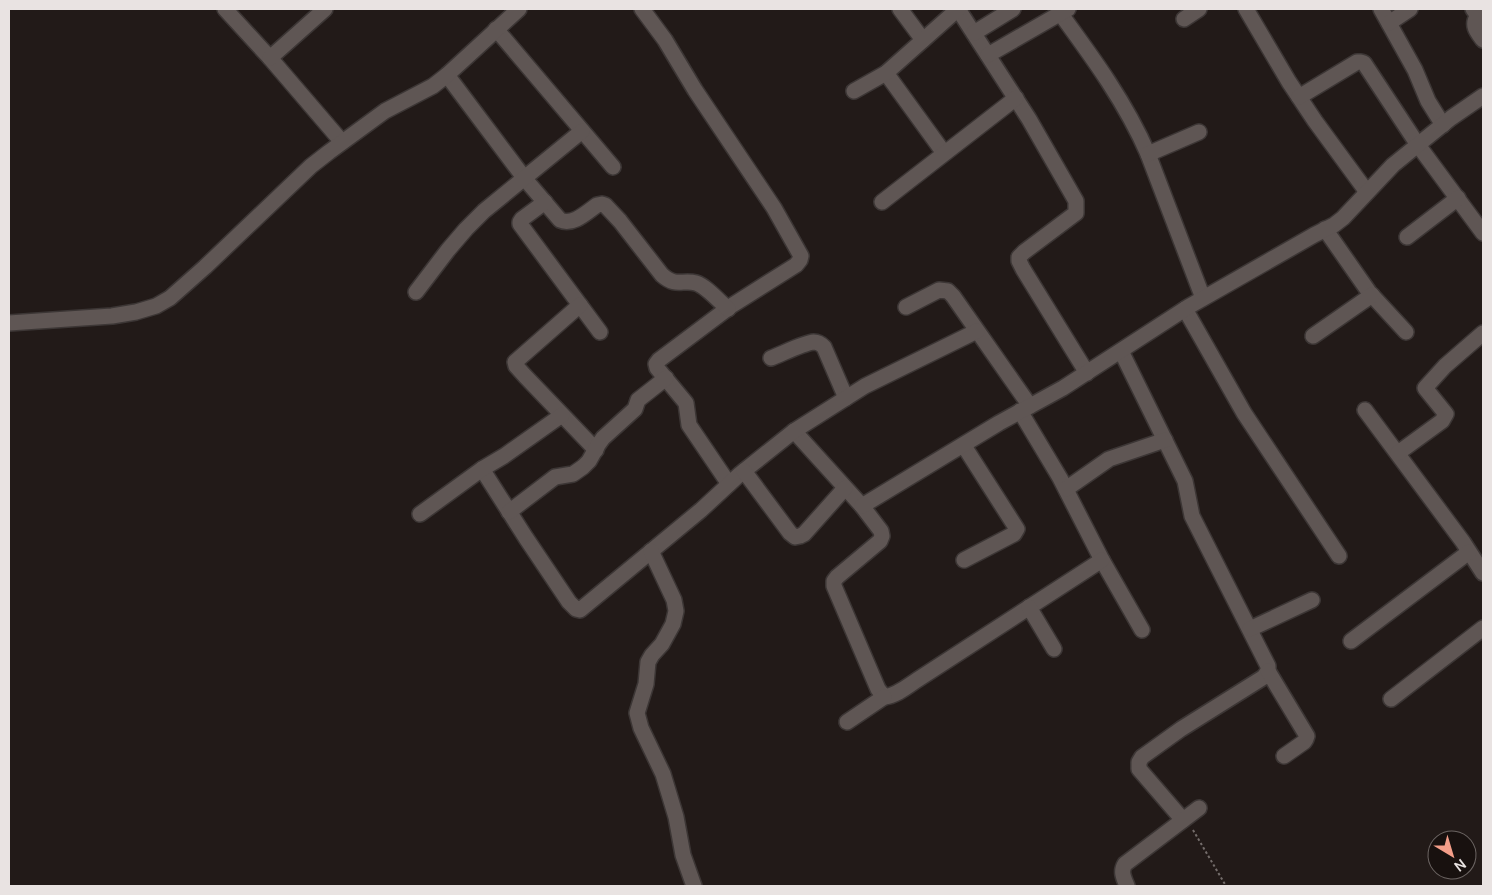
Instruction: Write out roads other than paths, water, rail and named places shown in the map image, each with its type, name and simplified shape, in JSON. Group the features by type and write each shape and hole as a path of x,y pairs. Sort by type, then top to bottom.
{"street":[{"path":"225,9 342,142"},
{"path":"270,58 325,9"},
{"path":"9,323 112,316 156,306 170,298 311,166 385,111 433,86 519,9"},
{"path":"642,9 764,193 801,256 796,265 728,309 656,364 657,368 686,403 689,425 729,484"},
{"path":"900,9 923,40"},
{"path":"854,90 886,73 958,9 1016,98 1072,193 1077,207 1076,213 1071,218 1024,252 1019,257 1019,260 1027,277 1087,373"},
{"path":"974,33 1013,9"},
{"path":"1184,19 1199,9"},
{"path":"1246,9 1289,82 1367,192"},
{"path":"1381,9 1415,70 1428,101 1443,125"},
{"path":"1389,23 1410,9"},
{"path":"1473,9 1477,17 1474,25 1483,40"},
{"path":"988,54 1064,11 1138,132 1203,298"},
{"path":"496,29 612,167"},
{"path":"1299,97 1357,62 1364,64 1418,145 1483,233"},
{"path":"886,73 944,153"},
{"path":"447,75 525,179 560,220 565,222 572,221 597,205 605,205 669,281 694,282 728,309"},
{"path":"862,506 1025,408 1063,388 1203,298 1343,218 1393,165 1483,96"},
{"path":"882,202 1016,98"},
{"path":"416,292 466,228 582,131"},
{"path":"1148,154 1199,132"},
{"path":"1407,237 1458,198"},
{"path":"545,202 522,220 520,224 600,332"},
{"path":"1325,229 1372,296 1406,332"},
{"path":"906,307 939,290 948,290 953,296 1025,408 1102,560 1142,630"},
{"path":"1313,336 1372,296"},
{"path":"580,306 514,362 596,450"},
{"path":"1185,309 1244,413 1338,556"},
{"path":"482,469 569,602 580,610 794,431 864,386 976,331"},
{"path":"1398,453 1445,417 1446,414 1425,388 1445,366 1483,333"},
{"path":"771,358 815,342 821,344 846,398"},
{"path":"1121,351 1185,481 1192,516 1250,629 1268,666 1268,671 1307,736 1304,742 1284,756"},
{"path":"509,512 555,477 568,475 579,470 589,461 603,438 633,411 638,400 666,378"},
{"path":"1365,410 1398,453 1483,573"},
{"path":"420,514 562,415"},
{"path":"794,431 862,506 881,531 880,541 837,577 834,581 834,586 878,688 884,697"},
{"path":"1066,489 1109,459 1165,440"},
{"path":"964,446 1017,529 1014,534 964,560"},
{"path":"744,471 790,533 795,537 804,534 845,488"},
{"path":"651,551 674,600 676,611 674,624 648,662 646,684 637,713 641,728 663,774 676,817 683,855 694,886"},
{"path":"1351,641 1469,552"},
{"path":"846,722 884,697 896,693 918,680 1102,560"},
{"path":"1250,629 1312,600"},
{"path":"1029,607 1054,649"},
{"path":"1390,699 1483,628"},
{"path":"1184,819 1140,769 1139,762 1142,757 1181,729 1264,677 1268,671"},
{"path":"1127,886 1122,874 1125,864 1198,808"}]}
